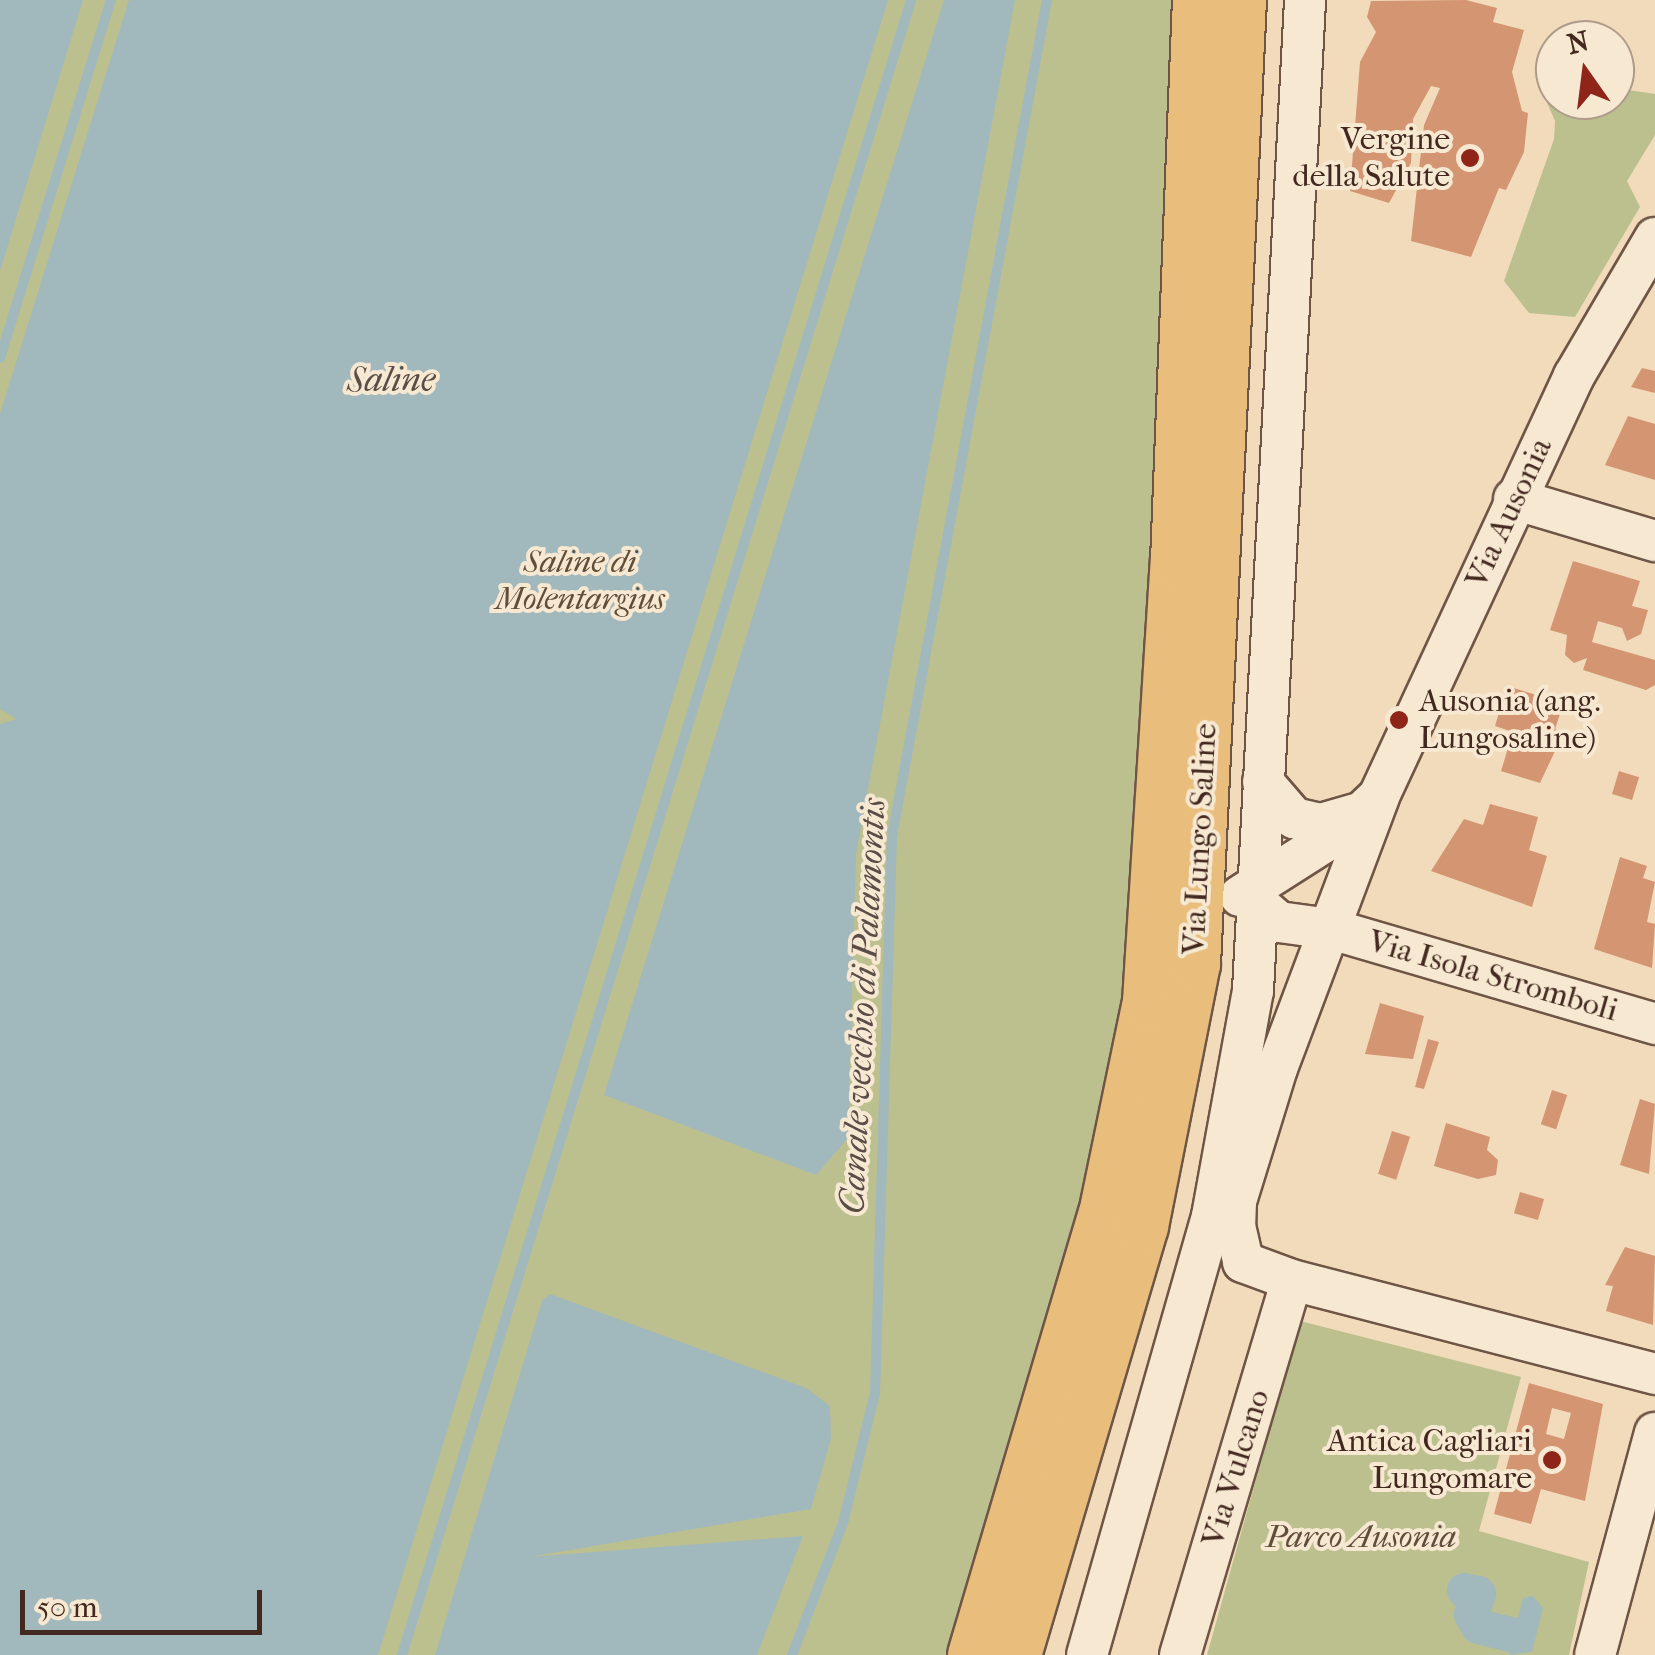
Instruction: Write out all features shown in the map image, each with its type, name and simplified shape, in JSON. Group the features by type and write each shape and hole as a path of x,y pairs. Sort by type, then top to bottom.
{"main road":[{"name":"Via Lungo Saline","path":"973,1655 1104,1214 1148,1002 1176,562 1198,0"},
{"name":"Via Lungo Saline","path":"1016,1655 1143,1226 1195,964 1241,0"}],"street":[{"name":"Via Lungo Saline","path":"1087,1655 1192,1288 1253,990 1305,0"},
{"name":"Via Ausonia","path":"1243,1262 1236,1201 1379,797 1574,376 1655,238"},
{"path":"1514,499 1655,541"},
{"path":"1263,782 1294,818 1321,824 1348,820 1379,797"},
{"name":"Via Lungo Saline","path":"1058,1655 1194,1217 1224,1035 1236,899 1258,894 1342,831 1379,797"},
{"name":"Via Isola Stromboli","path":"1258,894 1279,922 1331,929 1655,1024"},
{"path":"1192,1288 1215,1264 1243,1262 1292,1280 1655,1374"},
{"name":"Via Vulcano","path":"1180,1655 1292,1280"},
{"path":"1595,1655 1655,1433"}],"green space":[{"name":"Saline di Molentargius","path":"0,0 1186,0 1135,961 1089,1194 954,1655 0,1655"},
{"path":"1635,91 1655,94 1655,135 1627,181 1640,207 1575,317 1529,313 1504,281 1554,139 1555,121 1635,120"},
{"name":"Parco Ausonia","path":"1300,1321 1521,1377 1479,1531 1589,1562 1569,1655 1207,1655"}],"water":[{"path":"0,0 83,0 0,271"},
{"name":"Saline","path":"129,0 888,0 378,1655 0,1655 0,724 17,719 0,709 0,414"},
{"path":"944,0 1015,0 856,853 848,1138 816,1175 604,1095"},
{"path":"550,1294 806,1388 830,1406 831,1438 811,1509 529,1557 803,1536 757,1655 435,1655 542,1301"},
{"path":"1533,1596 1543,1608 1532,1652 1509,1655 1523,1598"}],"building":[{"path":"1466,0 1497,8 1493,22 1524,30 1512,72 1522,111 1528,113 1524,152 1506,190 1499,188 1471,257 1411,241 1424,125 1440,88 1431,86 1413,119 1411,163 1389,203 1350,191 1360,62 1376,32 1367,17 1371,1"},
{"path":"1642,368 1655,371 1655,393 1631,387"},
{"path":"1628,416 1655,424 1655,480 1605,465"},
{"path":"1573,561 1640,581 1632,606 1648,610 1641,634 1627,641 1622,628 1598,621 1592,642 1655,660 1655,685 1646,690 1583,670 1587,658 1574,663 1565,655 1567,635 1550,630"},
{"path":"1507,686 1543,697 1539,707 1560,714 1555,729 1564,732 1540,783 1501,771 1513,732 1495,726"},
{"path":"1619,771 1639,777 1632,800 1612,794"},
{"path":"1490,804 1538,817 1529,850 1547,856 1532,907 1431,871 1464,819 1483,825"},
{"path":"1620,857 1647,866 1643,878 1655,882 1647,922 1655,924 1652,968 1594,949"},
{"path":"1380,1003 1424,1016 1413,1059 1365,1054"},
{"path":"1428,1039 1439,1042 1424,1089 1415,1087"},
{"path":"1552,1090 1567,1095 1556,1129 1541,1124"},
{"path":"1640,1099 1655,1104 1649,1174 1620,1165"},
{"path":"1446,1123 1490,1137 1487,1150 1498,1160 1496,1175 1478,1179 1434,1166"},
{"path":"1392,1131 1410,1137 1396,1180 1378,1174"},
{"path":"1520,1192 1544,1199 1538,1220 1514,1213"},
{"path":"1625,1247 1655,1256 1653,1325 1606,1311 1613,1286 1605,1285"},
{"path":"1529,1383 1603,1404 1585,1501 1541,1489 1531,1524 1494,1514","holes":["1552,1408 1571,1413 1564,1439 1546,1434"]}],"waterway":[{"path":"0,358 111,0"},
{"path":"402,1655 911,0"},
{"name":"Canale vecchio di Palamontis","path":"792,1655 843,1523 875,1393 892,836 1047,0"},
{"path":"1464,1590 1478,1593 1471,1614 1478,1626 1514,1635"}],"place":[{"name":"Vergine della Salute","path":"1470,158"},
{"name":"Ausonia (ang. Lungosaline)","path":"1399,720"},
{"name":"Antica Cagliari Lungomare","path":"1552,1460"}]}
